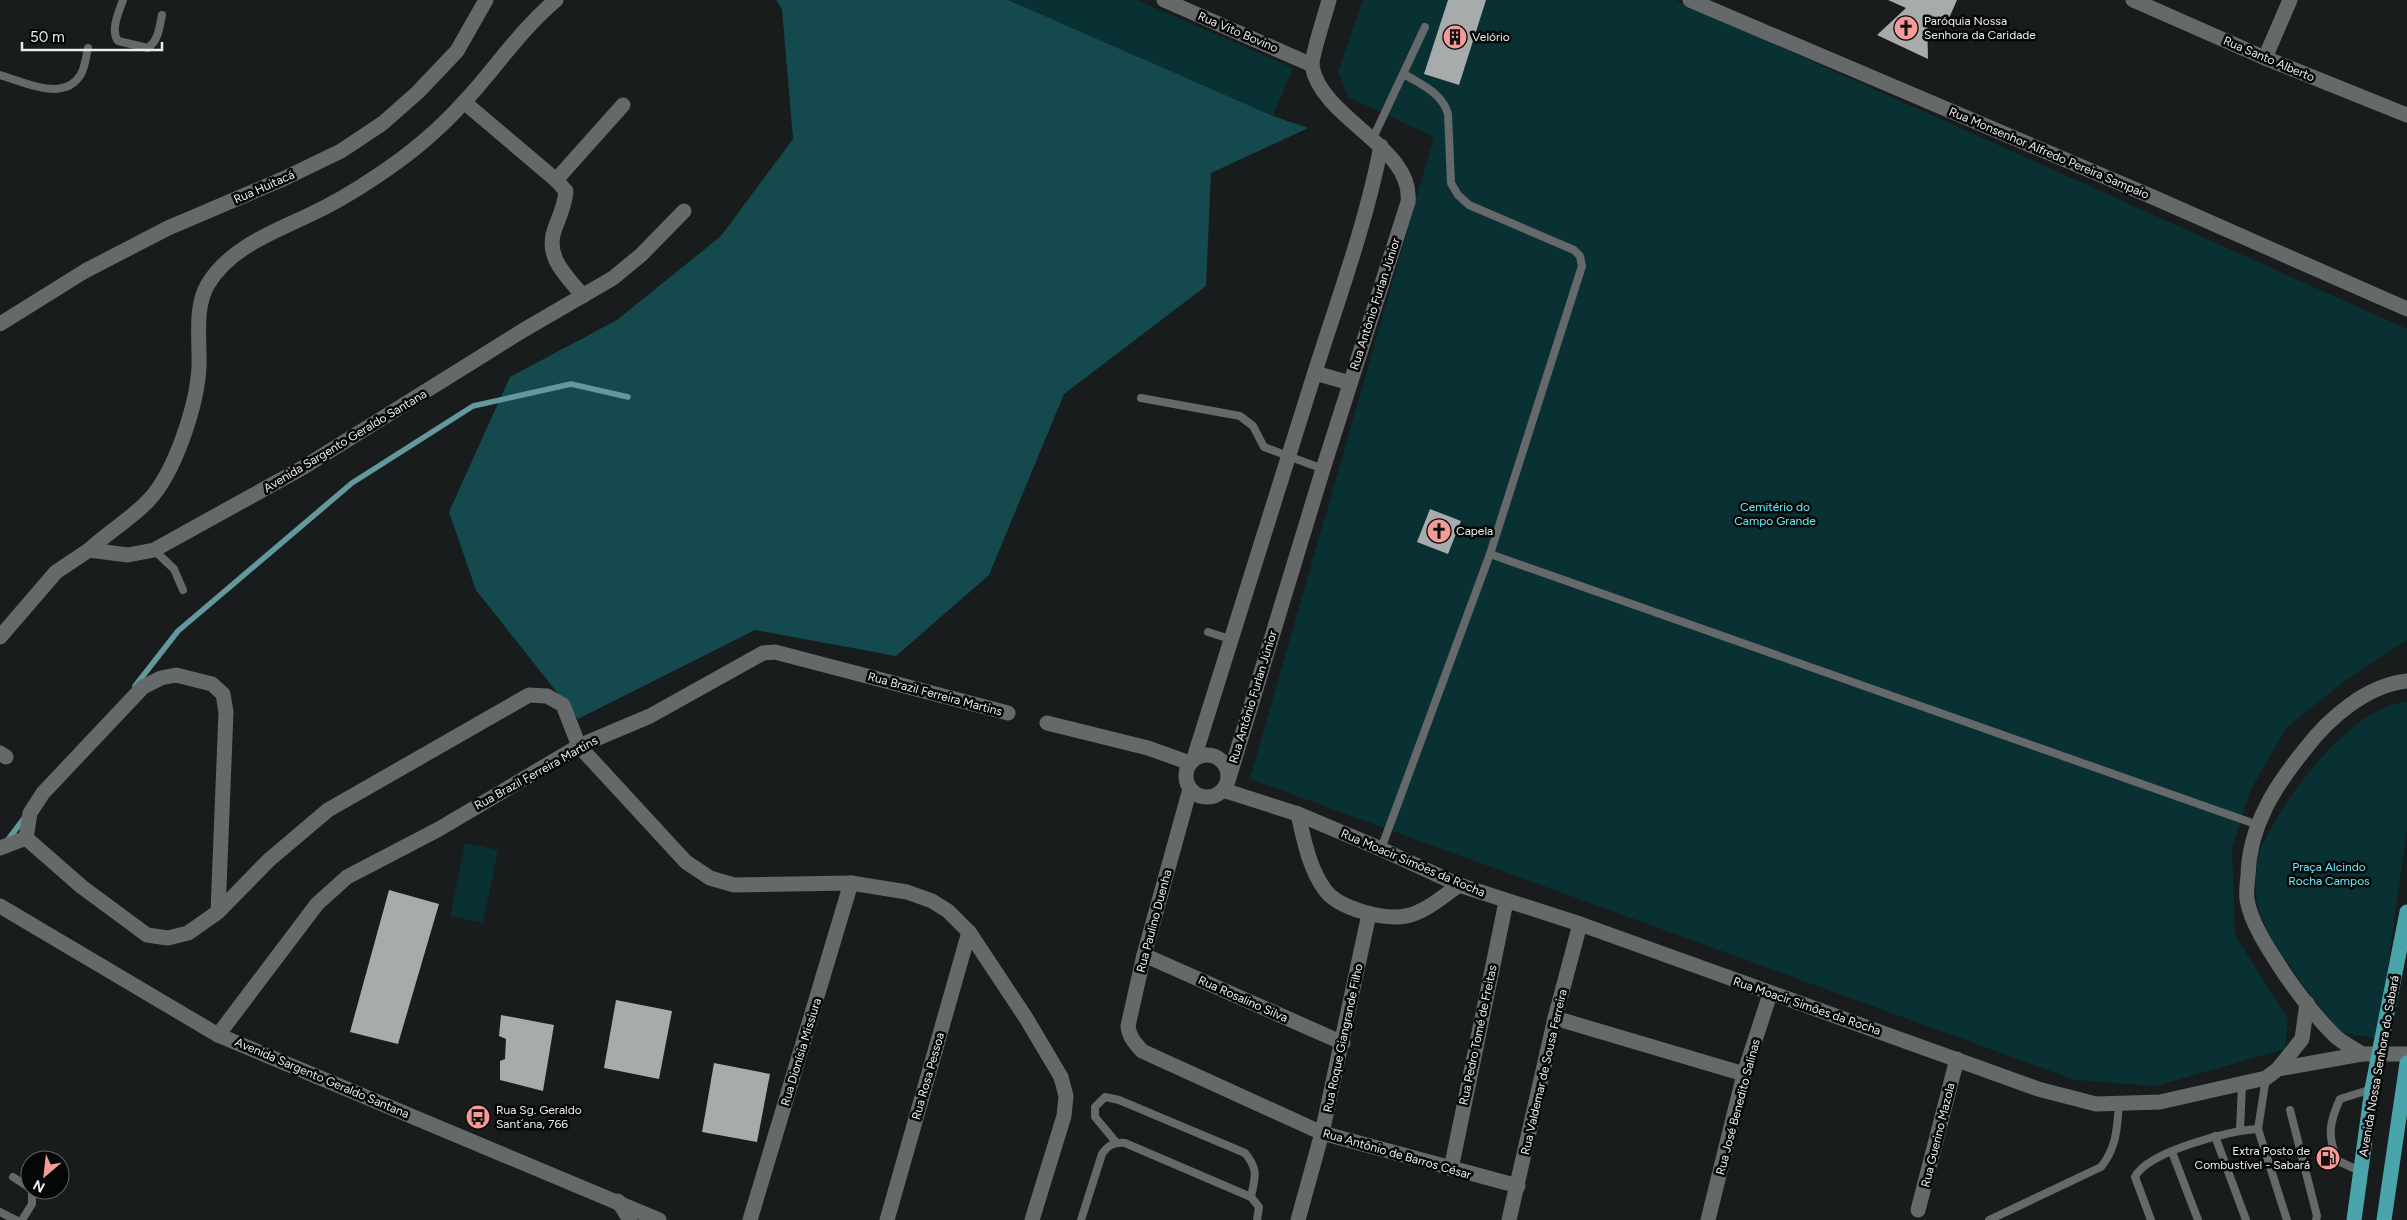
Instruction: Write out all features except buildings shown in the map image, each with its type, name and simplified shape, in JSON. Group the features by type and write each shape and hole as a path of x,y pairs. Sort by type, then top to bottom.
{"main road":[{"name":"Avenida Nossa Senhora do Sabará","path":"2354,1220 2372,1089 2407,912"},
{"path":"2384,1220 2407,1063"}],"street":[{"name":"Rua Huitacá","path":"0,324 85,271 168,228 283,179 341,151 383,123 418,92 457,51 486,0"},
{"path":"0,636 56,572 90,550 148,501 176,454 192,409 198,369 200,302 207,285 219,269 243,249 269,233 340,199 419,147 464,102 523,33 556,0"},
{"name":"Rua Vito Bovino","path":"1164,0 1312,65"},
{"path":"1312,65 1329,0"},
{"name":"Rua Monsenhor Alfredo Pereira Sampaio","path":"1690,0 2164,202 2407,310"},
{"name":"Rua Santo Alberto","path":"2132,0 2265,58 2407,116"},
{"path":"2265,58 2290,0"},
{"name":"Rua Antônio Furlan Júnior","path":"1225,786 1323,468 1408,202 1409,191 1405,178 1377,142 1328,100 1321,90 1312,65"},
{"path":"464,102 556,180 566,191 566,203 552,236 551,252 583,296"},
{"path":"556,180 623,106"},
{"path":"1047,723 1192,761 1207,755 1219,758 1227,769 1225,786 1216,795 1206,797 1197,795 1190,789 1186,781 1186,771 1192,761 1374,183 1377,142"},
{"name":"Avenida Sargento Geraldo Santana","path":"90,550 128,555 154,550 304,467 613,278 641,256 684,211"},
{"path":"1315,373 1350,383"},
{"name":"Rua Brazil Ferreira Martins","path":"218,1035 300,926 332,888 347,877 439,829 579,746 650,716 769,652 1008,713"},
{"path":"26,838 30,813 43,793 143,687 161,678 176,675 212,684 223,694 226,712 218,912"},
{"path":"2362,1054 2335,1036 2307,1003 2265,945 2247,900 2248,855 2268,802 2287,771 2316,735 2350,703 2397,682 2407,682"},
{"path":"26,838 82,887 147,935 168,938 188,933 218,912 269,860 328,810 529,695 547,696 563,705 579,746 686,862 710,878 734,885 851,884 908,892 932,901 948,910 969,932 1026,1018 1061,1076 1066,1096 1064,1116 1032,1220"},
{"name":"Rua Moacir Simões da Rocha","path":"1225,786 1381,849 1459,885 1506,902 1580,924 2038,1089 2096,1104 2160,1102 2362,1054 2407,1054"},
{"name":"Rua Paulino Duenha","path":"1142,1051 1129,1034 1128,1026 1144,955 1190,789"},
{"path":"1298,814 1305,848 1314,870 1326,891 1338,901 1369,914 1406,916 1428,907 1459,885"},
{"path":"0,848 26,838"},
{"name":"Rua Dionísia Missiura","path":"750,1220 851,884"},
{"name":"Rua Pedro Tomé de Freitas","path":"1450,1169 1506,902"},
{"name":"Avenida Sargento Geraldo Santana","path":"0,906 218,1035 618,1201 659,1220"},
{"name":"Rua Roque Giangrande Filho","path":"1298,1220 1322,1133 1343,1043 1369,914"},
{"name":"Rua Valdemar de Sousa Ferreira","path":"1509,1220 1555,1018 1580,924"},
{"name":"Rua Rosa Pessoa","path":"887,1220 969,932"},
{"name":"Rua Rosalino Silva","path":"1144,955 1343,1043"},
{"name":"Rua José Benedito Salinas","path":"1708,1220 1744,1074 1770,994"},
{"path":"2272,1074 2302,1039 2307,1003"},
{"path":"1555,1018 1744,1074"},
{"name":"Rua Antônio de Barros César","path":"1142,1051 1322,1133 1518,1186"},
{"name":"Rua Guerino Mazola","path":"1918,1210 1957,1059"},
{"path":"618,1201 630,1220"}],"lane":[{"path":"123,0 115,27 114,36 118,42 148,48 154,44 157,37 162,15"},
{"path":"1377,142 1425,27"},
{"path":"0,75 56,91 71,86 81,74 88,48"},
{"path":"1381,849 1490,554 1582,266 1580,256 1574,250 1469,205 1458,195 1450,183 1448,114 1445,104 1437,94 1404,74"},
{"path":"1141,398 1240,416 1253,426 1264,447 1323,468"},
{"path":"154,550 174,569 183,590"},
{"path":"1490,554 2258,825"},
{"path":"1208,632 1230,639"},
{"path":"2272,1074 2258,1129 2288,1220"},
{"path":"2240,1130 2242,1084"},
{"path":"2360,1171 2338,1161 2332,1148 2330,1119 2340,1099 2372,1089"},
{"path":"1116,1142 1095,1117 1095,1107 1105,1097 1119,1100 1245,1153 1253,1163 1256,1172 1251,1197"},
{"path":"1989,1220 2101,1166 2110,1156 2116,1142 2119,1104"},
{"path":"2290,1110 2318,1216 2316,1220"},
{"path":"2151,1220 2135,1177 2142,1166 2172,1152 2215,1136 2240,1130 2258,1129"},
{"path":"2215,1136 2246,1220"},
{"path":"1081,1220 1102,1154 1106,1147 1116,1142 1125,1143 1251,1197 1259,1207 1257,1220"},
{"path":"2172,1152 2198,1220"},
{"path":"13,1177 20,1182"},
{"path":"22,1220 32,1204 32,1200"},
{"path":"0,1212 16,1220"}],"green space":[{"path":"1008,0 1137,0 1293,68 1273,116"},
{"name":"Cemitério do Campo Grande","path":"1363,0 1676,0 2407,329 2407,640 2346,680 2287,727 2251,789 2232,848 2235,935 2288,1019 2285,1049 2156,1086 2075,1080 1250,779 1434,137 1348,97 1338,72"},
{"name":"Praça Alcindo Rocha Campos","path":"2407,702 2407,828 2378,1039 2340,1032 2304,986 2278,949 2260,914 2256,898 2256,872 2259,852 2277,818 2290,797 2325,753 2366,718 2387,707"},
{"path":"465,843 498,850 483,923 450,916"}],"shaded area":[{"path":"776,0 1008,0 1273,116 1308,128 1211,173 1206,286 1064,394 989,575 896,656 755,630 578,719 476,590 449,512 510,377 617,320 721,236 793,139 782,9"}],"waterway":[{"path":"135,686 178,631 352,483 473,406 571,384 628,397"},
{"path":"7,841 25,817"}],"place":[{"name":"Paróquia Nossa Senhora da Caridade","path":"1906,28"},
{"name":"Velório","path":"1455,37"},
{"name":"Capela","path":"1439,531"},
{"name":"Rua Sg. Geraldo Sant´ana, 766","path":"478,1117"},
{"name":"Extra Posto de Combustível - Sabará","path":"2328,1158"}]}
